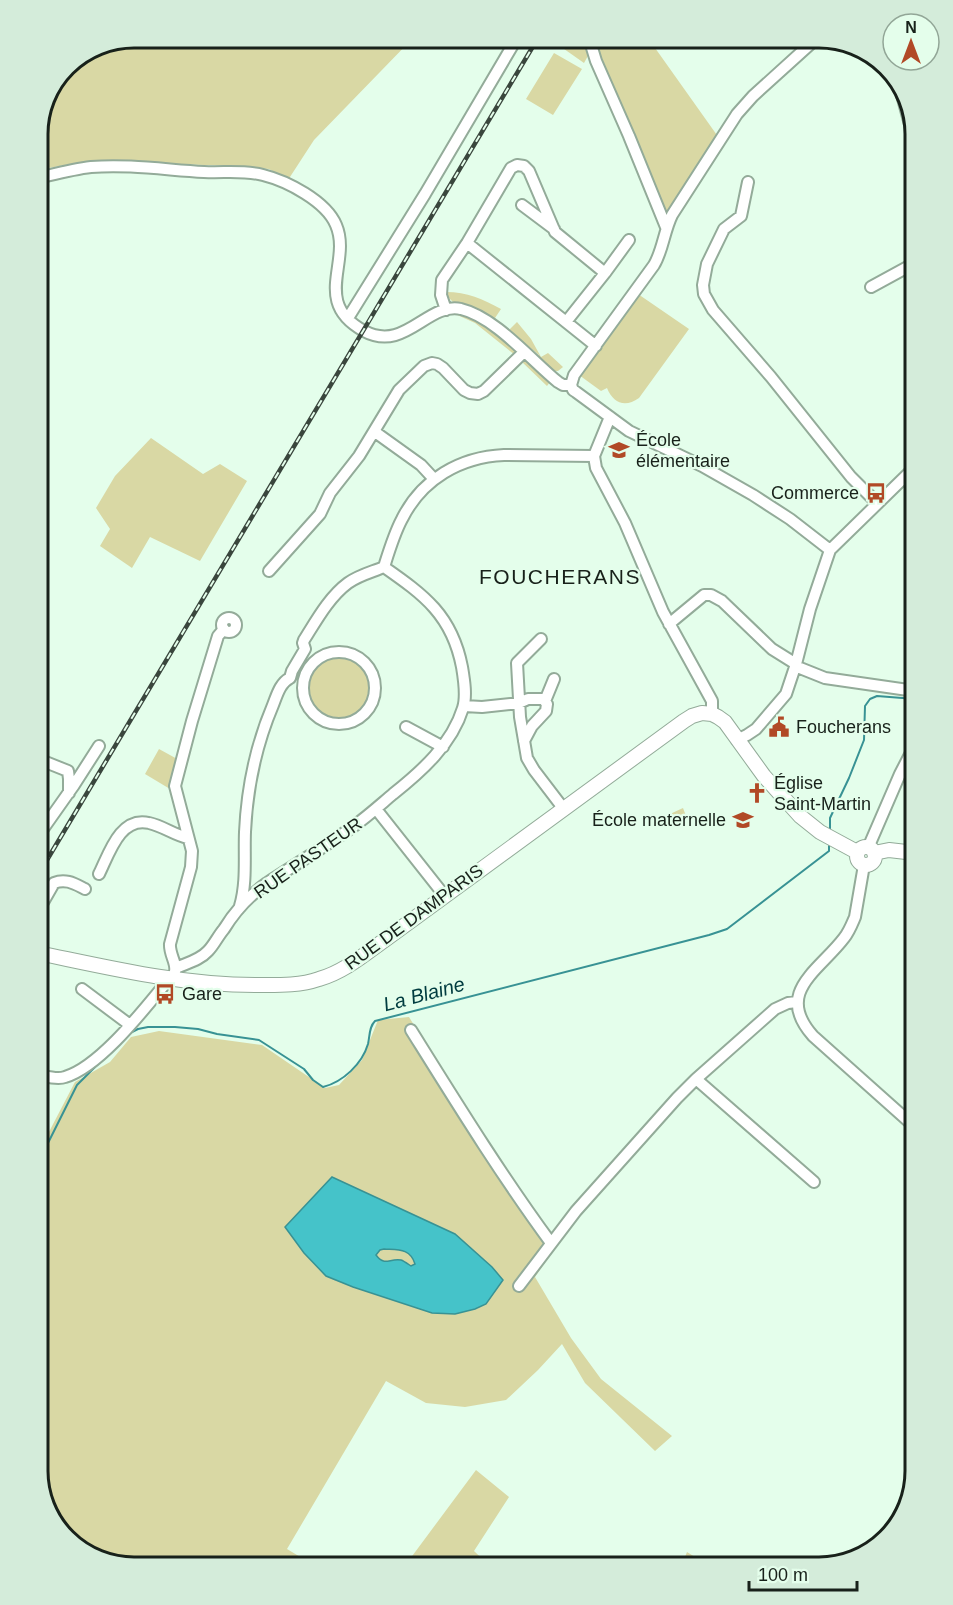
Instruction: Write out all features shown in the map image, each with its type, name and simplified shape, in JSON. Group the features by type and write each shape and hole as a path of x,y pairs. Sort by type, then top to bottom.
{"main road":[{"name":"RUE DE DAMPARIS","path":"48,955 173,974 212,984 276,985 301,983 330,976 355,961 684,721 702,713 712,714"},
{"path":"712,714 724,722 764,776 800,816 820,832 866,855 889,850 905,852"}],"street":[{"path":"348,318 419,204 511,48"},
{"path":"592,48 666,227"},
{"path":"806,48 753,96 737,114 666,227 657,259 574,375 571,385 573,390 629,431 702,466 743,489 790,519 830,550"},
{"path":"446,310 441,295 442,280 467,243 511,168 517,165 524,166 530,171 554,230"},
{"path":"48,176 91,167 142,167 256,173 288,184 316,201 336,224 339,238 336,296 340,309 356,326 382,337 406,331 446,310 461,309 495,328 558,382 571,385"},
{"path":"748,182 741,216 724,229 707,264 703,285 704,294 713,310 785,393 851,477 877,503"},
{"path":"522,205 605,273"},
{"path":"566,322 629,240"},
{"path":"467,243 596,346"},
{"path":"871,287 905,268"},
{"path":"269,571 320,514 330,493 359,456 399,390 424,366 437,364 467,392 478,394 484,391 524,351"},
{"path":"610,417 594,456 596,468 625,523 669,624 712,701 712,714"},
{"path":"375,432 421,465 434,479"},
{"path":"240,906 243,893 246,810 255,761 268,715 279,689 290,678 305,649 304,640 338,592 360,576 384,567 399,527 418,494 434,479 460,464 479,457 490,456 594,456"},
{"path":"737,740 756,729 783,699 796,665 810,609 830,550 905,476"},
{"name":"RUE PASTEUR","path":"173,974 208,952 240,906 265,885 376,809 422,769 443,747 455,729 464,706 463,671 448,627 424,596 384,567"},
{"path":"669,624 704,595 711,595 722,601 772,649 796,665 825,678 905,690"},
{"path":"48,1076 63,1078 93,1063 146,1009 173,974 170,949 192,867 192,851 175,786 218,636 224,629"},
{"path":"541,639 517,663 526,758 563,808"},
{"path":"305,649 312,654 323,656"},
{"path":"290,678 297,684 314,713 333,723 354,720 365,712 374,695 374,680 370,670 363,662 346,653 336,652 323,656 308,669 304,678 303,693"},
{"path":"524,742 532,726 546,711 545,701 554,679"},
{"path":"464,706 482,707 519,703 534,698 545,701"},
{"path":"406,727 443,747"},
{"path":"48,822 99,746"},
{"path":"48,763 68,771 69,793"},
{"path":"905,764 866,855 855,917 849,931 804,984 797,1002 801,1019 813,1036 905,1118"},
{"path":"376,809 444,895"},
{"path":"99,874 118,836 128,825 139,821 150,823 188,838"},
{"path":"244,873 253,882 265,885"},
{"path":"48,894 54,883 58,881 69,881 85,890"},
{"path":"82,989 130,1025"},
{"path":"519,1286 591,1194 696,1079 775,1009 797,1002"},
{"path":"411,1030 453,1098 551,1243"},
{"path":"696,1079 814,1182"}],"green space":[{"path":"134,48 403,48 314,140 288,180 269,169 236,166 112,162 48,168 48,128 55,101 62,86 73,73 86,62 101,55"},
{"path":"563,48 588,48 589,54 584,63"},
{"path":"596,48 655,48 719,138 666,218"},
{"path":"554,53 582,69 553,115 526,99"},
{"path":"446,292 475,297 501,309 495,318 509,330 517,322 531,339 541,357 548,353 563,367 558,371 552,371 539,359 539,355 511,332 507,332 470,308 454,303"},
{"path":"638,294 689,329 639,398 624,403 616,400 607,388 601,391 579,375"},
{"path":"456,312 485,324 517,351 515,355 475,323 455,314"},
{"path":"524,359 550,382 547,386 521,361"},
{"path":"151,438 203,474 220,464 247,481 200,561 150,537 132,568 100,546 110,529 96,508 115,476"},
{"path":"339,655 352,658 362,665 369,675 372,688 369,701 362,711 352,718 339,721 326,718 316,711 309,701 306,688 309,675 316,665 326,658"},
{"path":"159,749 179,760 170,789 145,774"},
{"path":"683,808 688,821 676,826 670,814"},
{"path":"409,1017 553,1251 535,1277 571,1338 601,1379 672,1436 655,1451 585,1383 562,1344 506,1400 465,1407 426,1403 386,1381 287,1549 300,1557 128,1557 106,1552 86,1543 62,1519 53,1499 48,1471 48,1134 75,1082 110,1062 131,1037 159,1031 262,1045 325,1088 339,1085 362,1060 378,1020"},
{"path":"476,1470 509,1497 474,1551 480,1557 411,1557"},
{"path":"687,1552 695,1557 685,1557"}],"water":[{"path":"332,1177 455,1234 503,1280 486,1304 455,1314 432,1313 326,1276 304,1253 285,1227","holes":["384,1249 407,1252 415,1264 411,1266 401,1260 382,1261 376,1255"]}],"waterway":[{"name":"La Blaine","path":"830,830 830,818 864,740 865,706 870,699 877,696 905,698"},
{"name":"La Blaine","path":"130,1033 148,1027 175,1027 259,1040 304,1069 323,1087 338,1081 356,1065 365,1051 375,1021 727,929 829,851 829,846"},
{"name":"La Blaine","path":"48,1143 77,1085 98,1064"}],"railway":[{"path":"48,858 532,48"}],"place":[{"name":"École élémentaire","path":"619,450"},
{"name":"Commerce","path":"876,493"},
{"name":"Foucherans","path":"779,727"},
{"name":"Église Saint-Martin","path":"757,793"},
{"name":"École maternelle","path":"743,820"},
{"name":"Gare","path":"165,994"}],"district":[{"name":"FOUCHERANS","path":"560,577"}]}
